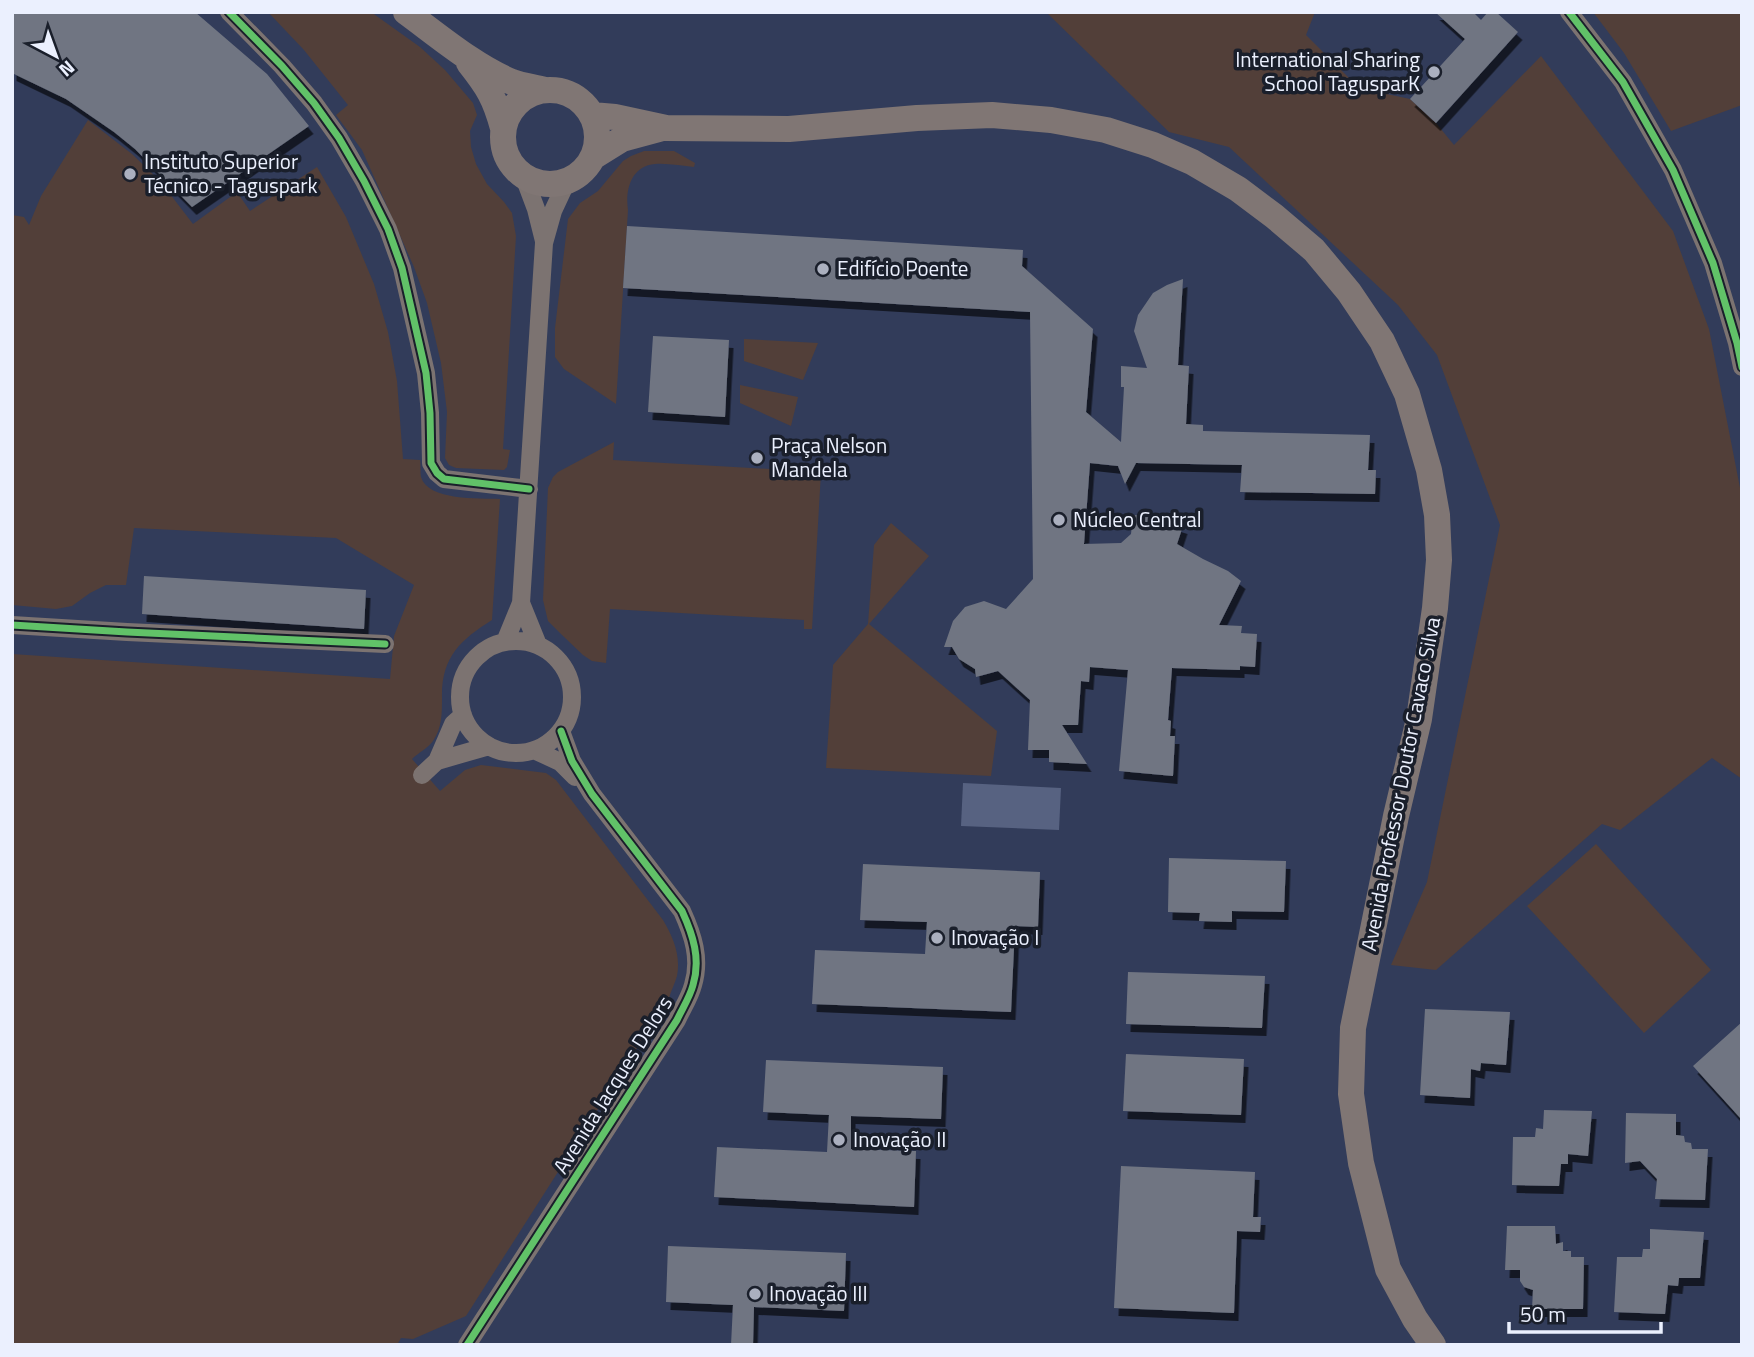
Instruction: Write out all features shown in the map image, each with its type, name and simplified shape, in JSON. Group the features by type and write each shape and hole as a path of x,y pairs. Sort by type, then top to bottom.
{"main road":[{"path":"406,12 459,51 500,76 545,90 559,90 584,103 596,125 597,146 593,157 578,176 553,185 538,183 513,168 502,142 508,114 518,102 545,90"},
{"path":"459,51 485,82 497,103 503,128"},
{"name":"Avenida Professor Doutor Cavaco Silva","path":"592,115 666,128 789,129 917,117 992,116 1051,120 1118,134 1192,162 1238,189 1314,250 1349,292 1382,341 1407,394 1429,470 1437,515 1439,560 1435,608 1419,719 1396,816 1353,1028 1351,1094 1361,1163 1388,1269 1415,1319 1433,1345"},
{"name":"Avenida Professor Doutor Cavaco Silva","path":"593,157 622,139 666,128"}],"street":[{"path":"229,12 314,103 339,138 388,229 402,268 426,373 431,463 437,473 444,479 529,489"},
{"path":"1569,12 1623,82 1672,170 1713,264 1742,367"},
{"path":"524,177 536,209 544,243"},
{"path":"505,642 521,603 544,243 553,211 567,181"},
{"path":"521,603 538,645"},
{"path":"12,625 385,644"},
{"path":"522,641 538,645 553,654 564,667 571,686 572,706 568,719 549,743 519,753 503,752 477,738 469,728 463,715 460,692 463,680 474,659 494,645 522,641"},
{"path":"422,775 437,761 453,724 463,715"},
{"name":"Avenida Jacques Delors","path":"467,1345 677,1020 693,987 697,957 692,932 682,911 592,794 572,761 561,731"},
{"path":"437,761 489,746"},
{"name":"Avenida Jacques Delors","path":"534,750 560,762 592,794"}],"shaded area":[{"path":"12,12 1742,12 1742,1345 12,1345"},
{"path":"268,12 371,12 420,47 445,70 473,103 477,115 470,131 476,164 487,184 512,213 516,236 503,449 510,450 504,470 456,468 449,465 445,458 447,412 441,363 427,303 414,267 362,150 336,115 348,105 304,50"},
{"path":"1046,12 1315,12 1306,35 1359,88 1410,99 1436,123 1454,145 1541,56 1673,231 1709,329 1742,498 1742,779 1712,758 1620,830 1602,824 1436,970 1391,965 1427,882 1500,525 1437,355 1398,305 1229,147 1169,132"},
{"path":"1593,12 1742,12 1742,105 1671,131 1624,53"},
{"path":"88,120 132,154 160,181 193,224 237,192 250,211 317,167 346,217 374,284 388,332 397,381 403,459 420,460 421,477 433,490 455,497 500,499 492,620 462,643 449,661 443,684 442,715 438,731 431,744 412,759 440,791 465,770 481,765 546,773 556,780 663,920 675,946 678,968 669,998 466,1316 413,1339 401,1338 397,1345 12,1345 12,654 390,679 394,636 414,585 336,538 134,528 126,585 106,585 72,606 56,609 12,605 12,215 24,217 29,225 41,196"},
{"path":"644,151 674,151 695,163 694,167 665,164 647,166 640,169 631,180 616,404 564,369 555,357 555,328 568,219 580,203 598,191 623,161"},
{"path":"744,339 818,343 803,380 744,361"},
{"path":"740,385 798,397 791,426 740,403"},
{"path":"614,442 613,460 821,472 812,629 804,629 804,620 610,609 606,663 592,661 583,655 548,621 543,600 548,488 558,472"},
{"path":"891,523 929,556 869,624 997,731 991,776 826,768 833,665 868,624 874,545"},
{"path":"963,783 1061,788 1059,830 961,826"},
{"path":"1596,844 1711,970 1644,1033 1527,906"}],"building":[{"path":"12,12 195,12 267,74 309,126 192,207 135,149 114,132 66,99 12,73"},
{"path":"1435,12 1473,12 1481,20 1488,12 1496,12 1518,32 1436,123 1410,99 1465,39"},
{"name":"Núcleo Central","path":"627,226 1023,250 1022,266 1093,329 1086,412 1121,442 1124,387 1121,387 1121,366 1147,368 1134,331 1138,315 1153,293 1183,279 1178,365 1189,366 1186,424 1203,425 1203,431 1370,435 1368,470 1376,470 1375,494 1240,492 1242,465 1136,463 1125,484 1118,466 1090,463 1084,544 1121,543 1131,534 1133,515 1170,517 1170,522 1183,526 1177,544 1228,571 1241,581 1219,625 1242,626 1241,633 1257,634 1255,667 1240,666 1240,670 1172,668 1168,720 1171,721 1170,736 1175,736 1173,776 1119,771 1128,670 1090,667 1089,682 1081,681 1078,725 1062,725 1087,764 1049,762 1049,750 1028,750 1030,700 998,671 976,677 975,669 959,659 952,647 944,647 953,621 965,607 984,601 1006,609 1033,579 1030,312 623,288"},
{"path":"653,336 729,340 725,417 648,412"},
{"path":"144,576 366,590 364,629 142,614"},
{"path":"1169,858 1286,861 1284,912 1232,911 1232,922 1199,921 1200,913 1168,912"},
{"name":"Inovação I","path":"863,864 1040,872 1038,927 1015,926 1011,1012 812,1004 815,950 925,954 927,922 860,920"},
{"path":"1128,972 1265,976 1262,1028 1126,1024"},
{"path":"1425,1009 1510,1012 1506,1065 1481,1063 1480,1071 1471,1069 1470,1098 1420,1095"},
{"path":"1742,1022 1742,1120 1693,1066"},
{"path":"1126,1054 1244,1059 1241,1115 1123,1111"},
{"name":"Inovação II","path":"766,1060 943,1067 941,1119 851,1116 851,1149 916,1151 914,1207 714,1197 717,1147 827,1152 829,1115 763,1112"},
{"path":"1544,1110 1592,1111 1588,1156 1568,1154 1568,1164 1561,1164 1559,1186 1512,1185 1513,1137 1535,1137 1536,1128 1543,1129"},
{"path":"1626,1113 1676,1114 1676,1135 1684,1136 1685,1142 1691,1143 1692,1149 1708,1149 1705,1200 1655,1199 1657,1179 1640,1161 1625,1163"},
{"path":"1121,1166 1255,1172 1253,1217 1261,1217 1260,1232 1237,1231 1234,1313 1114,1308"},
{"path":"1507,1226 1555,1226 1556,1244 1563,1242 1563,1251 1571,1251 1571,1257 1584,1257 1583,1309 1532,1309 1533,1290 1524,1287 1520,1281 1520,1270 1505,1270"},
{"path":"1650,1229 1704,1232 1700,1278 1679,1278 1678,1286 1668,1285 1665,1314 1614,1312 1617,1257 1642,1257 1643,1249 1650,1249"},
{"name":"Inovação III","path":"668,1246 846,1253 844,1311 754,1307 753,1345 731,1345 733,1305 666,1302"}],"cycle path":[{"path":"229,12 314,103 339,138 388,229 402,268 426,373 431,463 437,473 444,479 529,489"},
{"path":"1569,12 1623,82 1673,170 1713,263 1742,367"},
{"path":"12,625 385,644"},
{"path":"467,1345 677,1020 690,994 695,975 695,947 682,911 592,794 572,761 561,731"}],"place":[{"name":"International Sharing School TagusparK","path":"1434,72"},
{"name":"Instituto Superior Técnico - Taguspark","path":"130,174"},
{"name":"Edifício Poente","path":"823,269"},
{"name":"Praça Nelson Mandela","path":"757,458"},
{"name":"Núcleo Central","path":"1059,520"},
{"name":"Inovação I","path":"937,938"},
{"name":"Inovação II","path":"839,1140"},
{"name":"Inovação III","path":"755,1294"}]}
